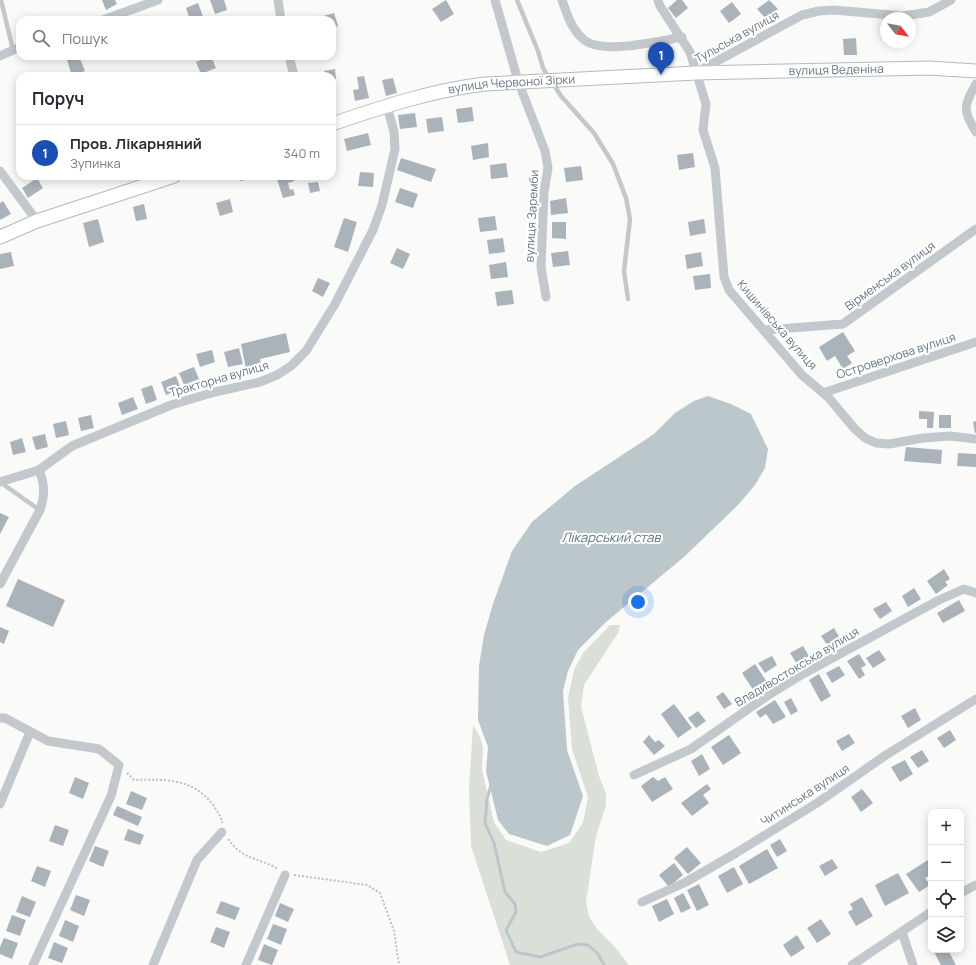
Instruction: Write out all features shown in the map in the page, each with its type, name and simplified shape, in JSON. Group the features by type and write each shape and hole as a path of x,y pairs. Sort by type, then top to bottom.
{"street":[{"path":"114,16 158,0"},
{"path":"278,0 280,16"},
{"name":"вулиця Заремби","path":"495,0 518,81 545,151 548,168 544,192 541,267 546,297"},
{"path":"562,0 574,29 583,40 594,45 608,47 682,37"},
{"name":"Тульська вулиця","path":"696,73 802,15 819,10 903,16 929,12 951,0"},
{"name":"Кишинівська вулиця","path":"662,2 690,52 706,104 703,130 715,168 724,277 729,290 765,330 802,375 823,393 854,428 865,438 876,443 889,444 923,438 950,436 976,439"},
{"path":"0,56 16,49"},
{"path":"290,60 293,72"},
{"name":"вулиця Веденіна","path":"696,73 929,68 976,70"},
{"name":"вулиця Червоної Зірки","path":"336,123 387,106 464,86 518,81 696,73"},
{"path":"976,84 968,97 966,115 976,132"},
{"name":"Тракторна вулиця","path":"0,482 39,470 72,446 172,405 215,392 260,382 277,375 291,366 306,351 338,298 373,230 382,205 395,149 394,132 387,106"},
{"path":"0,172 37,221"},
{"path":"0,237 37,221 162,180"},
{"name":"Вірменська вулиця","path":"765,330 843,324 976,229"},
{"name":"Островерхова вулиця","path":"823,393 976,342"},
{"path":"0,584 40,511 44,489 39,470"},
{"name":"Владивостокська вулиця","path":"634,775 691,749 766,696 877,633 964,589 976,592"},
{"name":"Читинська вулиця","path":"642,902 686,882 736,853 817,803 886,755 976,699"},
{"path":"0,718 5,718 48,741 99,749 119,765 111,796 33,965"},
{"path":"0,804 30,732"},
{"path":"153,965 196,860 222,832"},
{"path":"246,965 285,875"},
{"path":"964,891 976,885"},
{"path":"852,965 928,914"},
{"path":"902,932 913,965"}],"lane":[{"path":"1,0 16,49"},
{"path":"518,0 538,50 543,68 570,108 594,133 613,164 626,198 630,219 624,271 628,299"},
{"path":"0,482 40,511"}],"path":[{"path":"119,765 134,780 161,780 191,785 210,801 222,818 222,832 235,848 250,858 276,868 285,875 367,885 380,893 394,931 399,965"}],"shaded area":[{"path":"610,625 620,625 618,633 584,685 581,707 599,776 606,794 606,805 596,836 586,902 589,917 597,929 614,946 629,965 510,965 471,846 469,789 473,725 480,737 483,747 482,770 494,822 506,840 541,852 569,843 583,823 588,797 572,749 568,698 574,670 583,653"}],"water":[{"name":"Лікарський став","path":"708,396 731,404 751,414 768,449 765,468 755,485 738,505 685,556 606,622 578,650 568,671 563,691 567,750 583,796 570,835 547,846 509,834 498,820 486,771 488,747 478,720 479,666 484,635 493,604 512,551 532,522 575,486 654,434 675,413 694,401"}],"building":[{"path":"102,0 115,0 117,4 106,10"},
{"path":"210,0 224,0 227,10 215,14"},
{"path":"446,0 454,14 441,22 432,9"},
{"path":"677,0 682,0 688,8 676,18 668,8"},
{"path":"769,0 778,9 766,19 757,9"},
{"path":"732,2 741,14 729,23 720,11"},
{"path":"198,3 203,16 189,16 186,8"},
{"path":"334,13 335,16 323,16"},
{"path":"856,38 857,55 844,55 843,39"},
{"path":"67,60 81,60 85,71 71,72"},
{"path":"201,60 213,60 216,68 206,72 200,72 196,62"},
{"path":"335,69 335,72 324,72"},
{"path":"364,76 369,98 355,101 353,90 359,89 357,77"},
{"path":"393,78 397,93 386,96 382,80"},
{"path":"472,107 474,121 458,123 456,109"},
{"path":"415,113 417,127 400,129 398,115"},
{"path":"442,117 444,131 428,133 426,119"},
{"path":"368,133 371,145 347,151 344,139"},
{"path":"488,143 489,157 473,160 471,146"},
{"path":"693,153 695,167 679,170 677,155"},
{"path":"401,158 436,169 431,182 397,170"},
{"path":"506,163 508,177 491,179 490,165"},
{"path":"581,166 583,180 566,182 564,168"},
{"path":"360,172 374,173 373,187 358,186"},
{"path":"34,180 38,180 43,188 28,198 22,188"},
{"path":"277,180 294,180 288,183 290,190 293,189 295,195 283,198"},
{"path":"318,182 320,191 310,193 308,183"},
{"path":"400,188 418,194 413,208 395,202"},
{"path":"566,198 568,213 551,215 550,201"},
{"path":"230,199 233,212 220,216 216,203"},
{"path":"3,201 11,214 0,220 0,203"},
{"path":"144,204 147,219 136,221 133,207"},
{"path":"495,216 497,230 480,232 478,218"},
{"path":"344,218 357,222 348,252 334,247"},
{"path":"98,219 104,242 89,247 83,223"},
{"path":"704,219 706,233 690,236 688,222"},
{"path":"552,222 566,222 566,239 552,238"},
{"path":"503,238 505,252 489,254 487,240"},
{"path":"397,248 410,254 403,269 390,263"},
{"path":"568,251 570,265 553,267 551,253"},
{"path":"11,252 14,266 0,269 0,254"},
{"path":"701,252 703,266 687,269 685,255"},
{"path":"506,262 508,277 491,279 489,265"},
{"path":"710,274 711,288 695,290 693,276"},
{"path":"318,278 330,283 323,297 312,291"},
{"path":"512,290 514,304 497,306 495,292"},
{"path":"843,332 855,351 847,356 852,363 843,369 835,356 827,361 819,347"},
{"path":"286,333 290,352 260,359 261,366 246,369 241,344"},
{"path":"239,348 243,364 228,367 224,352"},
{"path":"212,350 215,362 200,367 196,354"},
{"path":"194,367 199,379 184,385 179,373"},
{"path":"176,376 181,389 166,395 161,382"},
{"path":"152,385 157,400 146,404 141,389"},
{"path":"133,397 138,409 122,415 118,403"},
{"path":"919,411 934,412 933,428 927,428 927,419 919,419"},
{"path":"91,415 94,428 81,431 78,418"},
{"path":"939,415 951,415 951,428 939,428"},
{"path":"66,421 69,435 56,438 53,424"},
{"path":"976,421 976,433 975,433 973,422"},
{"path":"45,434 48,447 36,450 32,437"},
{"path":"22,438 26,452 13,455 10,442"},
{"path":"906,447 942,450 941,464 904,461"},
{"path":"958,453 976,454 976,467 957,466"},
{"path":"0,513 9,517 0,534"},
{"path":"944,569 950,579 945,582 948,585 936,594 927,581"},
{"path":"18,579 65,600 53,627 6,606"},
{"path":"914,588 921,599 908,607 902,596"},
{"path":"959,600 965,611 943,623 937,613"},
{"path":"886,602 892,611 880,619 873,609"},
{"path":"0,627 9,631 4,644 0,642"},
{"path":"834,628 840,638 828,646 821,636"},
{"path":"803,646 809,656 797,664 790,653"},
{"path":"879,650 886,660 873,668 866,658"},
{"path":"859,654 866,665 861,668 865,675 859,679 847,661"},
{"path":"772,656 777,665 765,673 758,663"},
{"path":"755,664 767,682 754,691 742,673"},
{"path":"839,666 845,675 832,683 826,673"},
{"path":"819,674 831,696 821,702 809,680"},
{"path":"723,692 732,704 724,709 716,697"},
{"path":"791,698 798,711 791,715 784,702"},
{"path":"775,700 786,717 773,724 766,714 760,718 756,712"},
{"path":"674,704 692,728 678,738 661,714"},
{"path":"915,708 921,720 908,728 901,716"},
{"path":"698,711 706,721 696,728 688,718"},
{"path":"950,730 956,740 944,748 937,738"},
{"path":"849,734 855,743 842,751 836,741"},
{"path":"649,735 655,742 659,740 665,746 654,755 643,742"},
{"path":"729,735 741,753 723,765 711,747"},
{"path":"922,750 929,761 918,768 910,757"},
{"path":"702,754 710,769 699,776 691,761"},
{"path":"905,760 913,774 900,782 891,767"},
{"path":"75,777 89,783 83,799 69,793"},
{"path":"653,777 658,781 665,777 673,789 652,802 641,786"},
{"path":"707,784 711,789 703,795 709,803 692,816 681,803"},
{"path":"862,789 873,803 861,812 851,797"},
{"path":"131,791 147,798 142,810 126,804"},
{"path":"117,806 142,817 138,826 113,815"},
{"path":"55,825 69,830 63,846 49,841"},
{"path":"128,829 144,835 140,845 124,840"},
{"path":"780,839 787,851 777,857 770,845"},
{"path":"95,846 109,851 103,867 89,861"},
{"path":"687,847 701,863 688,874 674,858"},
{"path":"767,849 778,868 749,884 739,866"},
{"path":"832,859 838,868 825,876 819,866"},
{"path":"928,860 928,876 925,878 928,882 928,886 919,892 906,874"},
{"path":"674,863 683,875 669,887 659,875"},
{"path":"37,866 51,871 45,887 31,881"},
{"path":"734,867 743,884 727,893 718,876"},
{"path":"898,873 909,893 885,906 875,885"},
{"path":"699,884 709,905 697,911 687,890"},
{"path":"683,893 691,908 681,913 674,898"},
{"path":"76,895 90,900 84,916 70,910"},
{"path":"22,896 36,902 30,917 16,912"},
{"path":"862,897 873,916 856,926 848,912 853,909 850,904"},
{"path":"667,899 674,914 659,922 652,906"},
{"path":"221,901 240,908 235,920 216,913"},
{"path":"280,903 294,909 288,922 275,916"},
{"path":"12,915 26,920 20,936 6,931"},
{"path":"821,919 831,934 817,943 807,928"},
{"path":"65,920 79,926 73,942 59,936"},
{"path":"273,924 287,929 281,945 267,939"},
{"path":"216,927 230,932 224,948 210,942"},
{"path":"797,935 805,948 791,957 783,945"},
{"path":"4,938 18,943 12,959 0,954 0,947"},
{"path":"54,942 68,948 62,963 48,958"},
{"path":"264,944 278,950 272,965 258,960"},
{"path":"935,953 950,953 956,965 941,965"}],"waterway":[{"path":"491,785 487,799 485,823 494,843 505,892 515,904 516,912 506,930 516,952 540,957 578,944 588,945 598,954 604,965"}],"place":[{"name":"Пров. Лікарняний","path":"661,75"}]}
